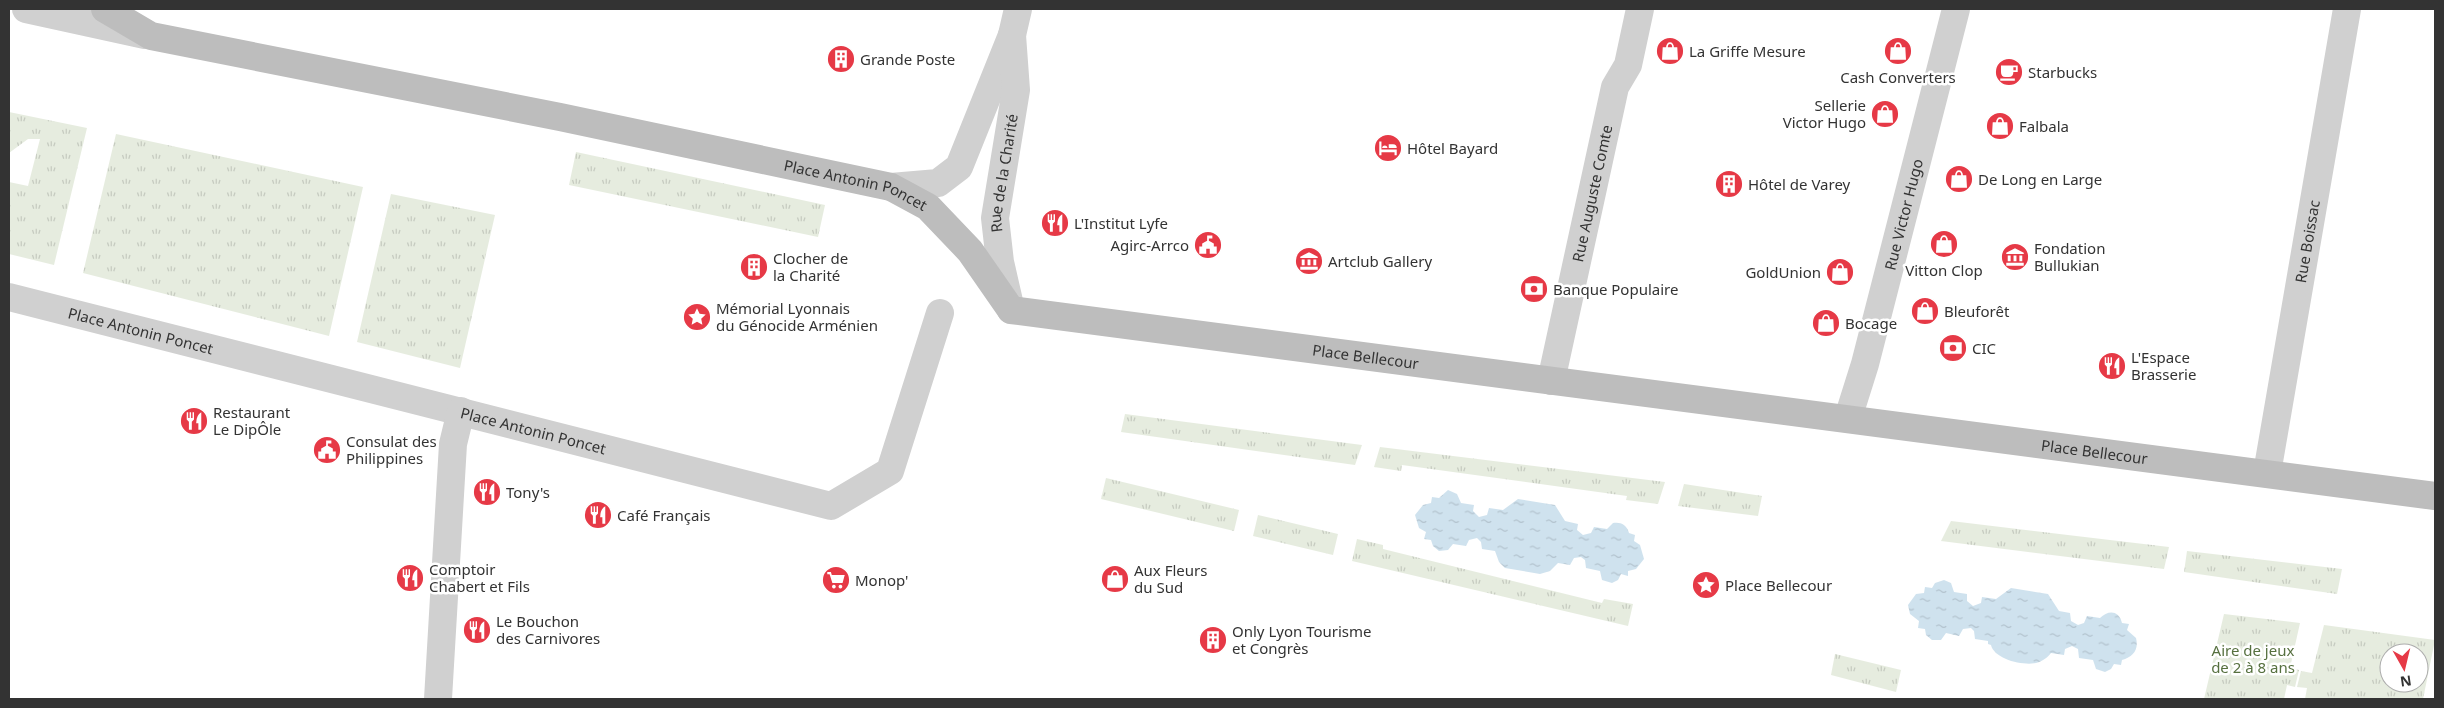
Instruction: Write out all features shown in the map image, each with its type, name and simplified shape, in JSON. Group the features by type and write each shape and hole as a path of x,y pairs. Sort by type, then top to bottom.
{"main road":[{"name":"Place Antonin Poncet","path":"105,9 151,36 532,112 891,187 928,207 970,252 1011,310"},
{"name":"Place Bellecour","path":"1011,310 2435,496"}],"street":[{"path":"26,9 151,36"},
{"name":"Rue de la Charité","path":"891,187 938,183 959,167 1012,35 1018,9"},
{"name":"Rue Auguste Comte","path":"1551,381 1615,87 1628,66 1640,9"},
{"name":"Rue Victor Hugo","path":"1848,418 1865,364 1956,9"},
{"name":"Rue Boissac","path":"2267,473 2348,9"},
{"name":"Rue de la Charité","path":"1011,310 1000,262 995,218 1016,90 1012,35"},
{"name":"Place Antonin Poncet","path":"9,297 831,506 890,471 940,312"},
{"path":"438,699 452,444 461,411"}],"green space":[{"path":"9,112 87,128 54,265 9,254 9,182 28,186 40,139 28,139 9,153"},
{"path":"116,134 363,187 329,336 83,273"},
{"path":"576,152 825,205 818,237 569,185"},
{"path":"391,194 495,215 460,368 357,342"},
{"path":"1125,414 1362,445 1355,465 1121,432"},
{"path":"1380,447 1665,482 1658,504 1626,500 1627,496 1402,465 1401,471 1374,467"},
{"path":"1106,478 1239,510 1234,531 1101,499"},
{"path":"1684,484 1762,496 1758,516 1678,506"},
{"path":"1258,515 1338,534 1333,555 1253,536"},
{"path":"1951,521 2169,547 2164,569 1941,541"},
{"path":"1357,539 1383,545 1383,549 1602,603 1604,599 1633,604 1628,626 1352,561"},
{"path":"2187,551 2342,569 2337,594 2184,572"},
{"name":"Aire de jeux de 2 à 8 ans","path":"2224,614 2300,623 2290,668 2299,670 2295,687 2287,685 2284,699 2204,699"},
{"path":"2324,625 2435,640 2429,670 2429,643 2379,643 2379,693 2424,693 2423,699 2305,699 2307,688 2297,687 2301,671 2312,673"},
{"path":"1835,654 1901,670 1896,692 1831,675"}],"water":[{"path":"1448,490 1457,494 1461,503 1474,505 1473,511 1479,517 1487,515 1489,508 1503,510 1518,499 1555,505 1565,521 1578,524 1577,530 1583,535 1591,533 1594,527 1607,529 1613,523 1619,523 1627,528 1629,533 1635,535 1634,541 1640,545 1644,559 1636,569 1628,571 1628,576 1621,574 1618,580 1612,583 1602,580 1600,571 1586,568 1585,560 1581,557 1574,558 1570,565 1558,563 1550,571 1540,574 1505,568 1499,562 1495,551 1482,549 1481,542 1477,538 1469,540 1466,546 1453,544 1448,550 1439,551 1433,546 1431,540 1424,539 1426,532 1419,528 1415,515 1423,505 1431,503 1432,497 1439,498"},
{"path":"1944,580 1951,583 1954,592 1967,594 1967,601 1973,606 1981,603 1982,597 1996,599 2011,588 2048,594 2059,611 2070,613 2071,621 2078,625 2084,623 2087,616 2100,618 2110,613 2116,614 2122,623 2129,624 2127,630 2136,638 2136,649 2132,655 2122,660 2121,665 2114,664 2111,669 2105,672 2096,669 2093,660 2079,658 2078,649 2072,646 2065,649 2064,655 2051,653 2045,659 2030,664 2003,658 1993,650 1988,641 1975,639 1974,631 1971,628 1963,629 1959,636 1946,633 1941,640 1932,640 1926,635 1925,629 1918,628 1919,621 1910,614 1908,605 1916,594 1924,593 1925,587 1932,588 1935,583"}],"place":[{"name":"La Griffe Mesure","path":"1670,51"},
{"name":"Cash Converters","path":"1898,51"},
{"name":"Grande Poste","path":"841,59"},
{"name":"Starbucks","path":"2009,72"},
{"name":"Sellerie Victor Hugo","path":"1885,114"},
{"name":"Falbala","path":"2000,126"},
{"name":"Hôtel Bayard","path":"1388,148"},
{"name":"De Long en Large","path":"1959,179"},
{"name":"Hôtel de Varey","path":"1729,184"},
{"name":"L'Institut Lyfe","path":"1055,223"},
{"name":"Vitton Clop","path":"1944,244"},
{"name":"Agirc-Arrco","path":"1208,245"},
{"name":"Fondation Bullukian","path":"2015,257"},
{"name":"Artclub Gallery","path":"1309,261"},
{"name":"Clocher de la Charité","path":"754,267"},
{"name":"GoldUnion","path":"1840,272"},
{"name":"Banque Populaire","path":"1534,289"},
{"name":"Bleuforêt","path":"1925,311"},
{"name":"Mémorial Lyonnais du Génocide Arménien","path":"697,317"},
{"name":"Bocage","path":"1826,323"},
{"name":"CIC","path":"1953,348"},
{"name":"L'Espace Brasserie","path":"2112,366"},
{"name":"Restaurant Le DipÔle","path":"194,421"},
{"name":"Consulat des Philippines","path":"327,450"},
{"name":"Tony's","path":"487,492"},
{"name":"Café Français","path":"598,515"},
{"name":"Comptoir Chabert et Fils","path":"410,578"},
{"name":"Aux Fleurs du Sud","path":"1115,579"},
{"name":"Monop'","path":"836,580"},
{"name":"Place Bellecour","path":"1706,585"},
{"name":"Le Bouchon des Carnivores","path":"477,630"},
{"name":"Only Lyon Tourisme et Congrès","path":"1213,640"}]}
